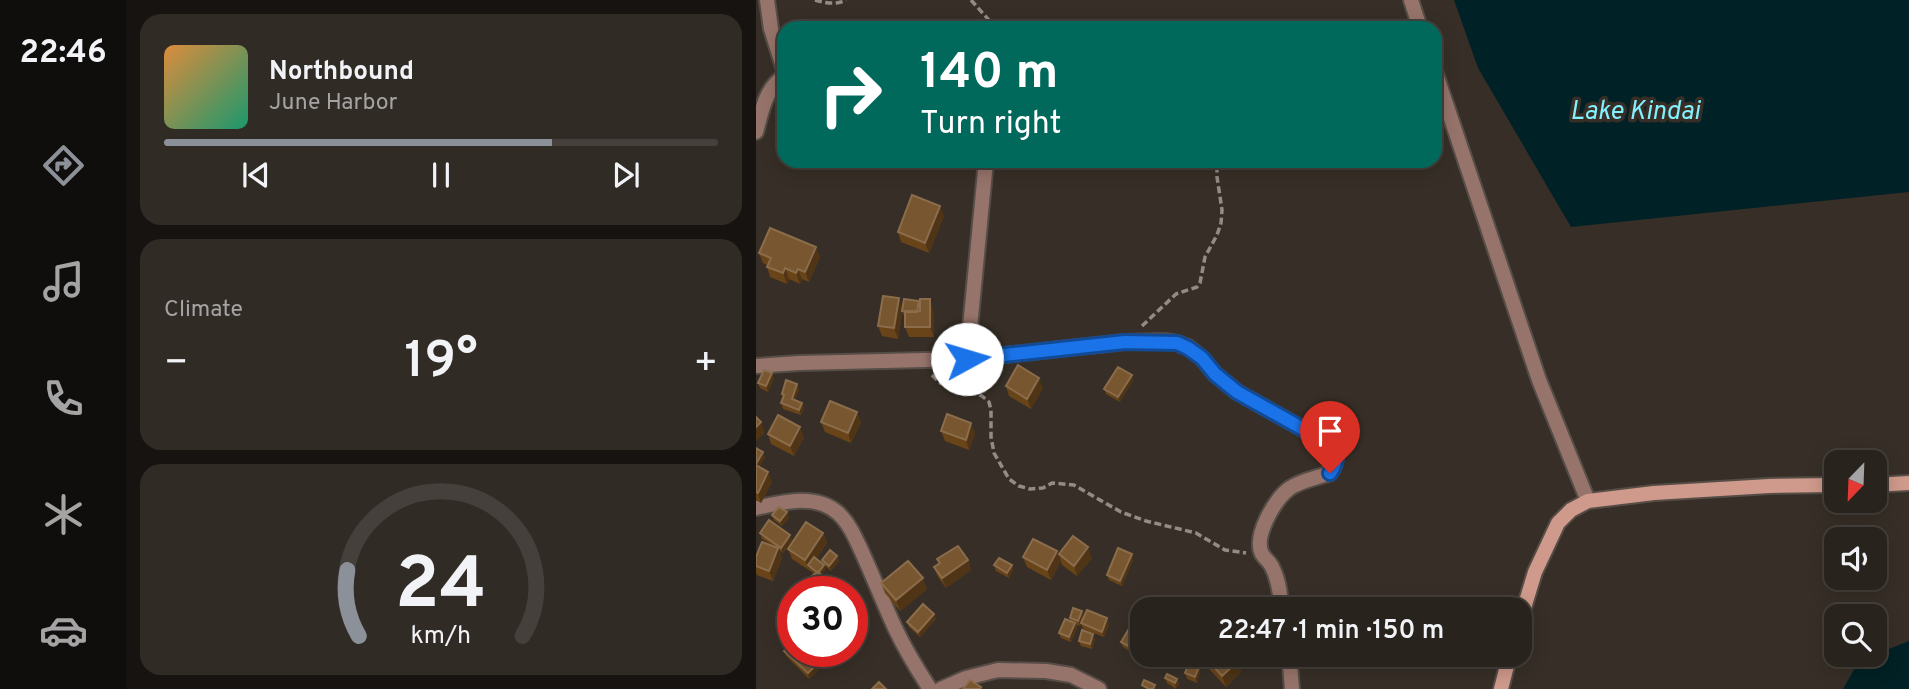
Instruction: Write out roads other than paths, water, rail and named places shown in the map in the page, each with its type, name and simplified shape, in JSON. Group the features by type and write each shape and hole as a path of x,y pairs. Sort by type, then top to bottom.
{"main road":[{"path":"1887,484 1909,483"},
{"path":"1527,597 1535,572 1558,523 1571,510 1588,500 1654,493 1824,485"},
{"path":"1501,689 1507,667"}],"street":[{"path":"766,0 777,48"},
{"path":"1411,0 1418,21"},
{"path":"756,132 766,97 777,81"},
{"path":"1442,92 1539,380 1588,500"},
{"path":"967,359 985,168"},
{"path":"756,366 967,359 1125,342 1177,343 1202,358 1215,374 1237,392 1328,443 1336,453 1337,464 1330,473 1291,487 1281,496 1262,530 1259,542 1262,554 1277,576 1280,597"},
{"path":"756,508 780,502 806,500 838,512 851,528 895,628 930,689"},
{"path":"1290,667 1292,689"},
{"path":"941,689 967,678 998,670 1046,671 1071,675 1099,689"}],"water":[{"name":"Lake Kindai","path":"1454,0 1909,0 1909,192 1571,227 1478,68"},
{"path":"1909,641 1909,689 1843,689 1856,667 1887,667 1887,650"}]}
